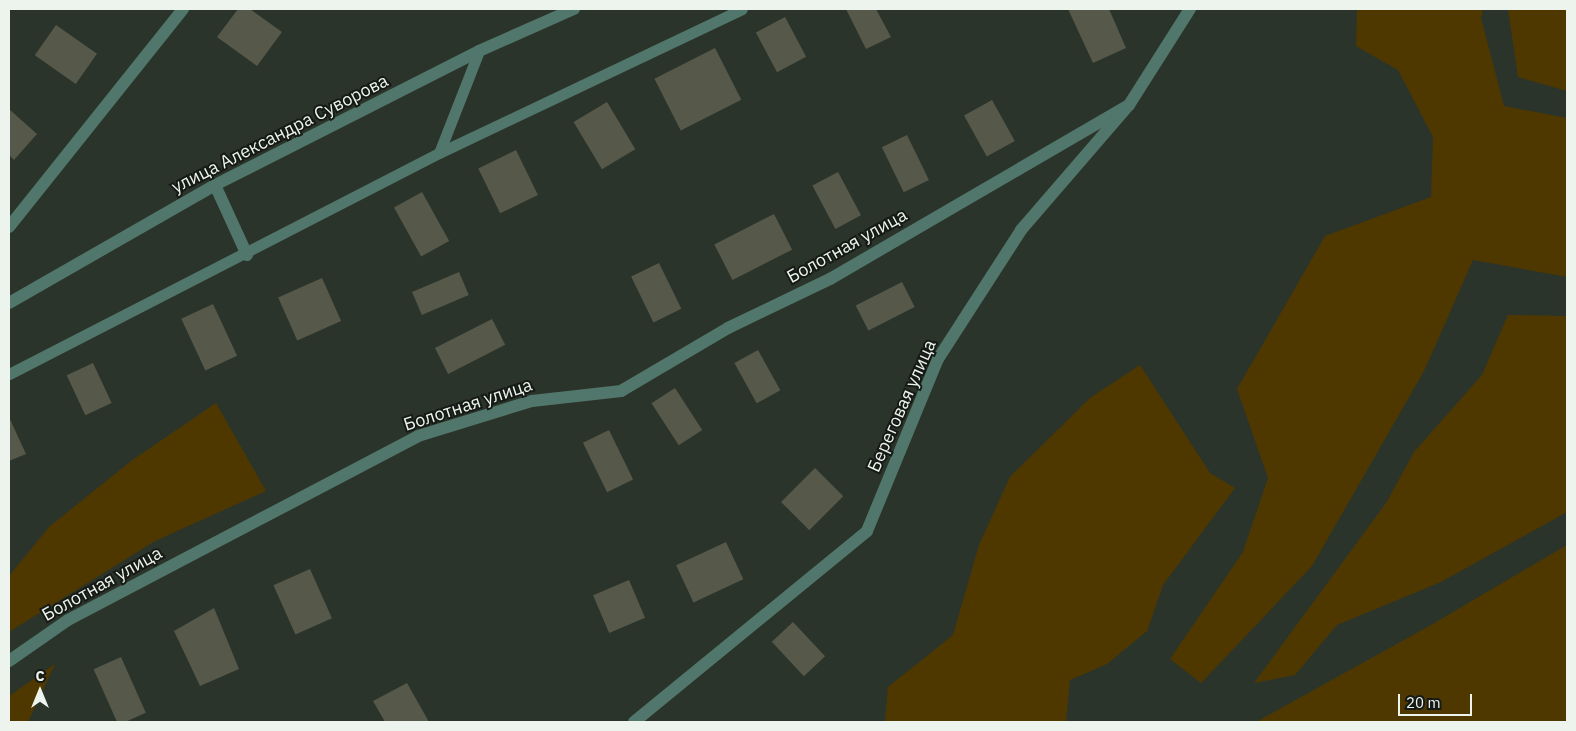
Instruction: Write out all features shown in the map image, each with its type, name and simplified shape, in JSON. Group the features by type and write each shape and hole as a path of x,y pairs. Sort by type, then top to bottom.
{"street":[{"path":"9,227 183,9"},
{"name":"улица Александра Суворова","path":"9,303 216,185 479,51 574,9"},
{"name":"Береговая улица","path":"634,722 867,531 938,359 1021,230 1129,105 1190,9"},
{"name":"Болотная улица","path":"9,662 68,620 418,436 532,401 621,391 728,328 830,279 1129,105"},
{"path":"216,185 247,255"}],"lane":[{"path":"9,374 247,255 439,153 742,9"},
{"path":"439,153 479,51"}],"shaded area":[{"path":"1357,9 1483,9 1481,18 1504,106 1567,118 1567,277 1473,260 1424,371 1312,566 1201,683 1170,659 1243,552 1268,478 1237,389 1325,236 1431,197 1433,137 1398,70 1356,46"},
{"path":"1508,9 1567,9 1567,91 1518,77"},
{"path":"1508,315 1567,316 1567,512 1441,582 1337,625 1295,675 1254,683 1386,503 1414,452 1482,375"},
{"path":"1140,365 1210,473 1235,488 1163,585 1147,631 1107,664 1070,680 1066,722 885,722 888,687 953,635 979,545 1010,477 1090,398"},
{"path":"216,403 266,491 155,541 9,632 9,576 49,527 131,461"},
{"path":"1567,545 1567,722 1256,722 1431,625"},
{"path":"55,664 28,722 9,722 9,696"}],"building":[{"path":"238,9 250,9 282,32 257,66 217,37"},
{"path":"846,9 876,9 891,37 866,49"},
{"path":"1068,9 1109,9 1126,48 1093,63"},
{"path":"785,17 806,57 777,72 756,32"},
{"path":"56,25 97,54 76,84 35,55"},
{"path":"715,48 741,100 681,131 654,79"},
{"path":"992,100 1015,141 987,157 964,116"},
{"path":"607,102 635,149 602,169 574,122"},
{"path":"9,109 37,134 14,160 9,155"},
{"path":"907,135 929,180 904,192 882,147"},
{"path":"516,150 538,195 500,213 478,168"},
{"path":"838,172 861,215 835,229 812,186"},
{"path":"422,192 449,241 421,256 394,208"},
{"path":"774,214 792,250 732,280 714,244"},
{"path":"659,263 681,309 653,322 631,277"},
{"path":"459,272 469,295 422,315 412,292"},
{"path":"322,278 341,321 297,340 278,298"},
{"path":"902,282 915,307 868,331 856,306"},
{"path":"213,304 237,356 205,370 181,319"},
{"path":"492,319 505,345 448,374 435,348"},
{"path":"758,350 780,390 757,403 734,363"},
{"path":"93,363 112,403 85,415 67,375"},
{"path":"675,388 702,430 679,445 652,403"},
{"path":"9,417 26,454 9,461"},
{"path":"609,430 633,479 607,492 583,443"},
{"path":"815,468 843,496 809,530 781,502"},
{"path":"726,542 743,579 693,602 676,565"},
{"path":"310,569 332,618 295,635 273,585"},
{"path":"629,580 645,618 609,633 593,595"},
{"path":"214,608 239,669 200,686 174,631"},
{"path":"793,622 825,656 804,676 772,642"},
{"path":"121,657 146,713 125,722 117,722 94,669"},
{"path":"407,683 429,722 385,722 373,701"}]}
